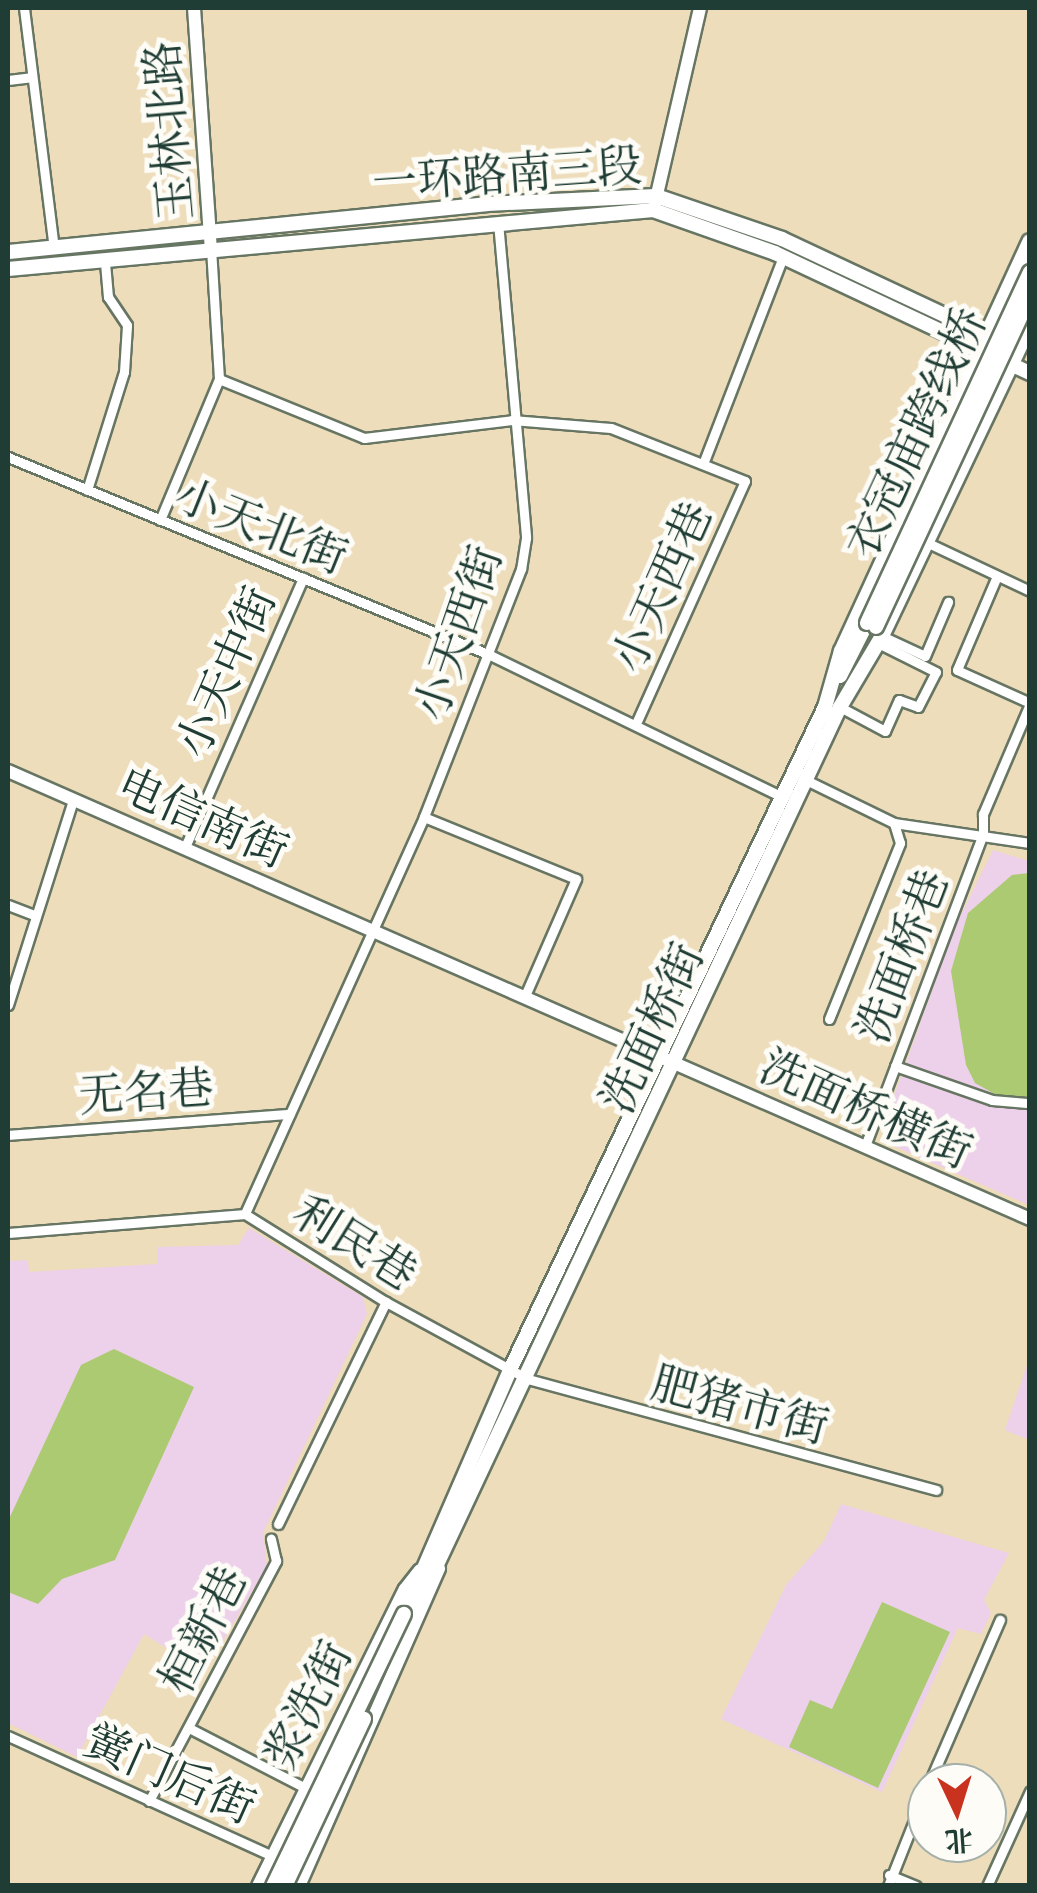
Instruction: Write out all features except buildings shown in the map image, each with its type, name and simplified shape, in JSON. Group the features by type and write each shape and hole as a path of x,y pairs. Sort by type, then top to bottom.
{"main road":[{"name":"一环路南三段","path":"213,241 498,222 655,203"},
{"name":"一环路南三段","path":"8,269 486,204 655,203 782,239 982,342 1020,357 1030,372"},
{"name":"洗面桥街","path":"510,1370 808,781 832,707 841,650 1030,241"},
{"name":"一环路南三段","path":"8,252 54,248 98,255"},
{"name":"衣冠庙跨线桥","path":"876,632 1030,272"},
{"name":"衣冠庙跨线桥","path":"876,632 1030,297"},
{"name":"洗面桥街","path":"528,1379 780,796 926,542 1020,357 1030,326"},
{"name":"浆洗街","path":"434,1561 510,1370"},
{"name":"浆洗街","path":"408,1615 528,1379"},
{"path":"273,1886 408,1615"},
{"path":"286,1886 408,1615"}],"street":[{"path":"24,8 54,248"},
{"name":"玉林北路","path":"194,8 213,241"},
{"path":"655,203 700,8"},
{"path":"8,80 31,76"},
{"name":"小天西街","path":"370,930 424,816 490,655 524,554 498,222"},
{"path":"160,520 219,379 213,241"},
{"path":"87,490 124,372 128,325 108,296 98,255"},
{"path":"703,464 782,259"},
{"name":"小天西巷","path":"219,379 364,438 512,420 610,428 745,481 636,723"},
{"name":"小天北街","path":"8,458 490,655 780,796"},
{"path":"926,542 1030,591"},
{"path":"808,781 894,823 983,834 983,814 1030,704 957,670 997,576"},
{"name":"小天中街","path":"185,847 302,578"},
{"path":"876,632 925,656 948,602"},
{"path":"832,707 885,731 899,700 918,708 936,672 876,632"},
{"name":"电信南街","path":"8,772 526,996"},
{"path":"8,1006 73,800"},
{"path":"424,816 576,879 526,996"},
{"path":"829,1019 900,843 894,823"},
{"name":"洗面桥巷","path":"865,1146 983,834 1030,842"},
{"path":"8,905 36,916"},
{"name":"利民巷","path":"370,930 245,1214 386,1302 528,1379"},
{"name":"洗面桥横街","path":"526,996 1030,1219"},
{"path":"895,1066 992,1100 1030,1103"},
{"name":"无名巷","path":"8,1135 289,1114"},
{"path":"8,1232 245,1214"},
{"path":"278,1524 386,1302"},
{"name":"肥猪市街","path":"528,1379 936,1490"},
{"name":"桓新巷","path":"149,1801 276,1561 271,1539"},
{"name":"浆洗街","path":"302,1879 434,1594 434,1561"},
{"name":"浆洗街","path":"258,1886 405,1588 434,1561"},
{"path":"938,1763 1000,1620"},
{"path":"189,1728 305,1788"},
{"name":"黉门后街","path":"8,1736 272,1855 302,1879"},
{"path":"987,1886 1030,1791"},
{"path":"907,1837 889,1880 916,1886"}],"shaded area":[{"path":"993,850 1029,861 1029,1205 891,1145 882,1129 955,927"},
{"path":"249,1228 363,1297 367,1314 263,1533 267,1566 205,1672 144,1634 77,1757 8,1723 8,1261 28,1260 29,1272 157,1264 158,1247 238,1245"},
{"path":"1029,1359 1029,1440 1005,1430"},
{"path":"841,1504 1009,1553 984,1600 991,1613 981,1634 958,1628 882,1792 721,1719 786,1585 824,1541"}],"green space":[{"path":"1029,873 1029,1098 1000,1097 975,1083 966,1065 951,971 968,913 1012,875"},
{"path":"114,1349 194,1387 115,1560 62,1579 38,1604 8,1592 8,1521 81,1365"},
{"path":"882,1602 950,1632 878,1788 789,1747 810,1700 832,1709"}]}
